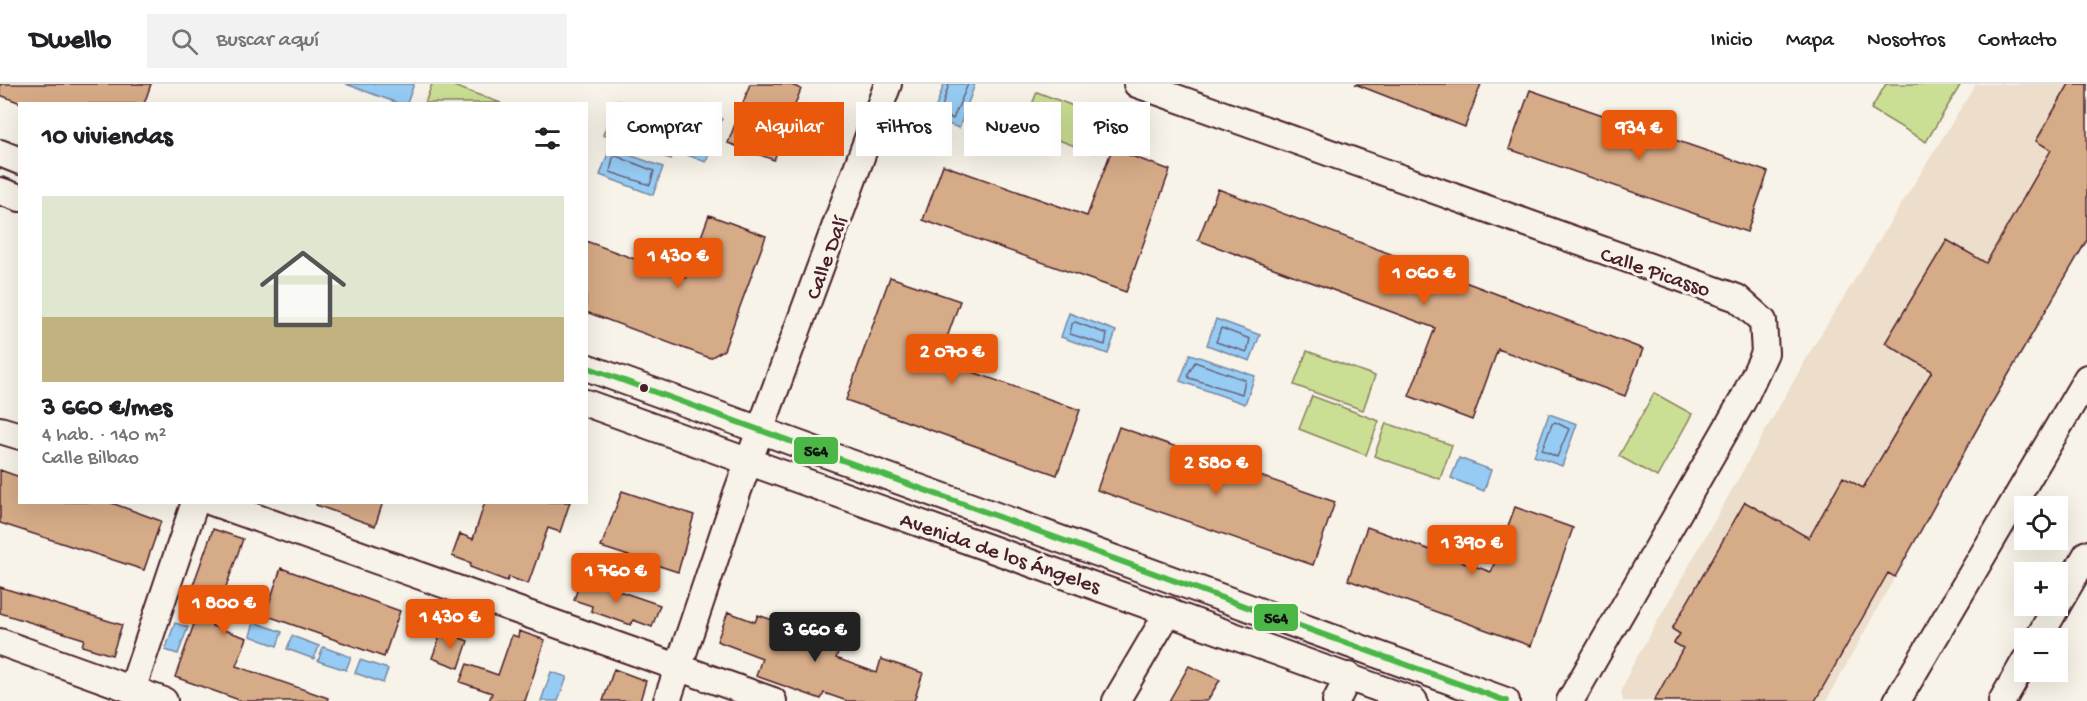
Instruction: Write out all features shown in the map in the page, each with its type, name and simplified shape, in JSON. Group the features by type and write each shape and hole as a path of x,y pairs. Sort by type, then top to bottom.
{"street":[{"name":"Calle Dalí","path":"667,701 749,462 888,84"},
{"name":"Calle Picasso","path":"1137,84 1737,298 1763,321 1765,353 1743,400 1570,701"},
{"path":"0,153 18,159"},
{"path":"0,191 18,197"},
{"name":"Avenida de los Ángeles","path":"588,368 1506,701"},
{"path":"1898,701 2087,378"},
{"name":"Avenida de los Ángeles","path":"588,404 1414,701"},
{"path":"0,430 18,435"},
{"path":"132,690 194,504"},
{"path":"218,504 773,701"},
{"path":"2068,586 2087,554"},
{"path":"1116,701 1169,611"},
{"path":"0,642 164,701"},
{"path":"1336,701 1349,676"},
{"path":"2002,701 2014,680"}],"shaded area":[{"path":"1976,84 2087,84 2087,240 1977,429 1826,701 1623,701 1621,692 1631,668 1813,347"}],"green space":[{"path":"432,84 448,84 498,102 425,102"},
{"path":"1886,84 1961,84 1926,142 1871,109"},
{"path":"1037,92 1073,106 1073,145 1061,141 1061,102 1033,102"},
{"path":"1307,351 1375,376 1363,410 1294,385"},
{"path":"1654,393 1692,414 1657,477 1619,456"},
{"path":"1312,396 1379,421 1366,455 1299,429"},
{"path":"1386,423 1452,445 1440,479 1374,456"}],"water":[{"path":"346,84 414,84 407,102 395,102"},
{"path":"944,84 975,84 968,102 964,102 964,114 959,128 952,125 952,102 938,102"},
{"path":"607,156 632,156 663,167 653,195 600,175"},
{"path":"690,156 708,156 706,162"},
{"path":"1069,313 1116,331 1108,354 1061,337"},
{"path":"1216,319 1260,335 1250,361 1207,345"},
{"path":"1190,354 1255,376 1245,404 1180,381"},
{"path":"1549,414 1577,424 1562,466 1534,456"},
{"path":"1459,458 1491,470 1484,491 1451,478"},
{"path":"254,622 282,632 277,646 250,636"},
{"path":"175,623 188,627 178,654 165,650"},
{"path":"292,636 319,646 314,659 287,649"},
{"path":"323,647 351,657 346,670 318,661"},
{"path":"360,660 388,669 383,683 355,673"},
{"path":"551,672 567,677 558,701 541,701"}],"building":[{"path":"0,84 151,84 145,102 18,102 0,95"},
{"path":"750,84 789,84 801,89 796,102 743,102"},
{"path":"1355,84 1481,84 1465,127"},
{"path":"2069,84 2087,84 2087,240 1982,420 1895,577 1888,573 1815,701 1654,701 1683,648 1674,643 1680,634 1672,629 1745,502 1809,538 1843,477 1863,488 1932,371 1885,343 1947,240 1986,263 2051,150 2036,141"},
{"path":"1530,90 1768,172 1747,232 1509,149"},
{"path":"734,127 734,145 728,143"},
{"path":"763,156 776,156 774,160"},
{"path":"1109,156 1131,156 1170,170 1126,292 923,220 943,165 1087,216"},
{"path":"1218,189 1643,349 1625,396 1498,349 1472,420 1409,396 1435,328 1198,240"},
{"path":"709,215 766,236 724,350 710,358 588,313 588,242 686,278"},
{"path":"890,277 960,301 939,360 1080,410 1057,475 846,400"},
{"path":"1119,427 1335,502 1313,565 1097,490"},
{"path":"0,470 18,476 18,504 114,504 161,521 144,570 0,523"},
{"path":"622,491 694,515 678,572 601,547"},
{"path":"316,504 382,504 375,526"},
{"path":"484,504 569,504 560,532 548,528 528,584 509,577 507,581 470,567 471,563 452,556 460,534 473,539"},
{"path":"1515,507 1573,528 1531,646 1348,580 1367,527 1491,572"},
{"path":"213,529 243,539 212,626 247,638 236,666 328,698 327,701 242,701 175,677 194,624 181,619"},
{"path":"281,568 400,611 384,657 265,615"},
{"path":"581,578 660,605 652,627 633,620 631,625 591,611 592,606 574,600"},
{"path":"0,587 122,625 112,655 82,646 84,639 0,613"},
{"path":"728,612 755,622 758,615 841,644 836,658 877,673 881,659 923,673 914,701 847,701 824,693 821,699 756,676 762,658 717,641"},
{"path":"442,631 468,641 459,668 432,658"},
{"path":"519,631 545,640 525,701 489,701 492,693 460,682 467,664 498,675 512,635 518,637"},
{"path":"1189,666 1220,680 1207,701 1169,701"},
{"path":"614,669 646,681 640,701 603,701"}],"transit line":[{"name":"564","path":"588,368 1506,701"}]}
